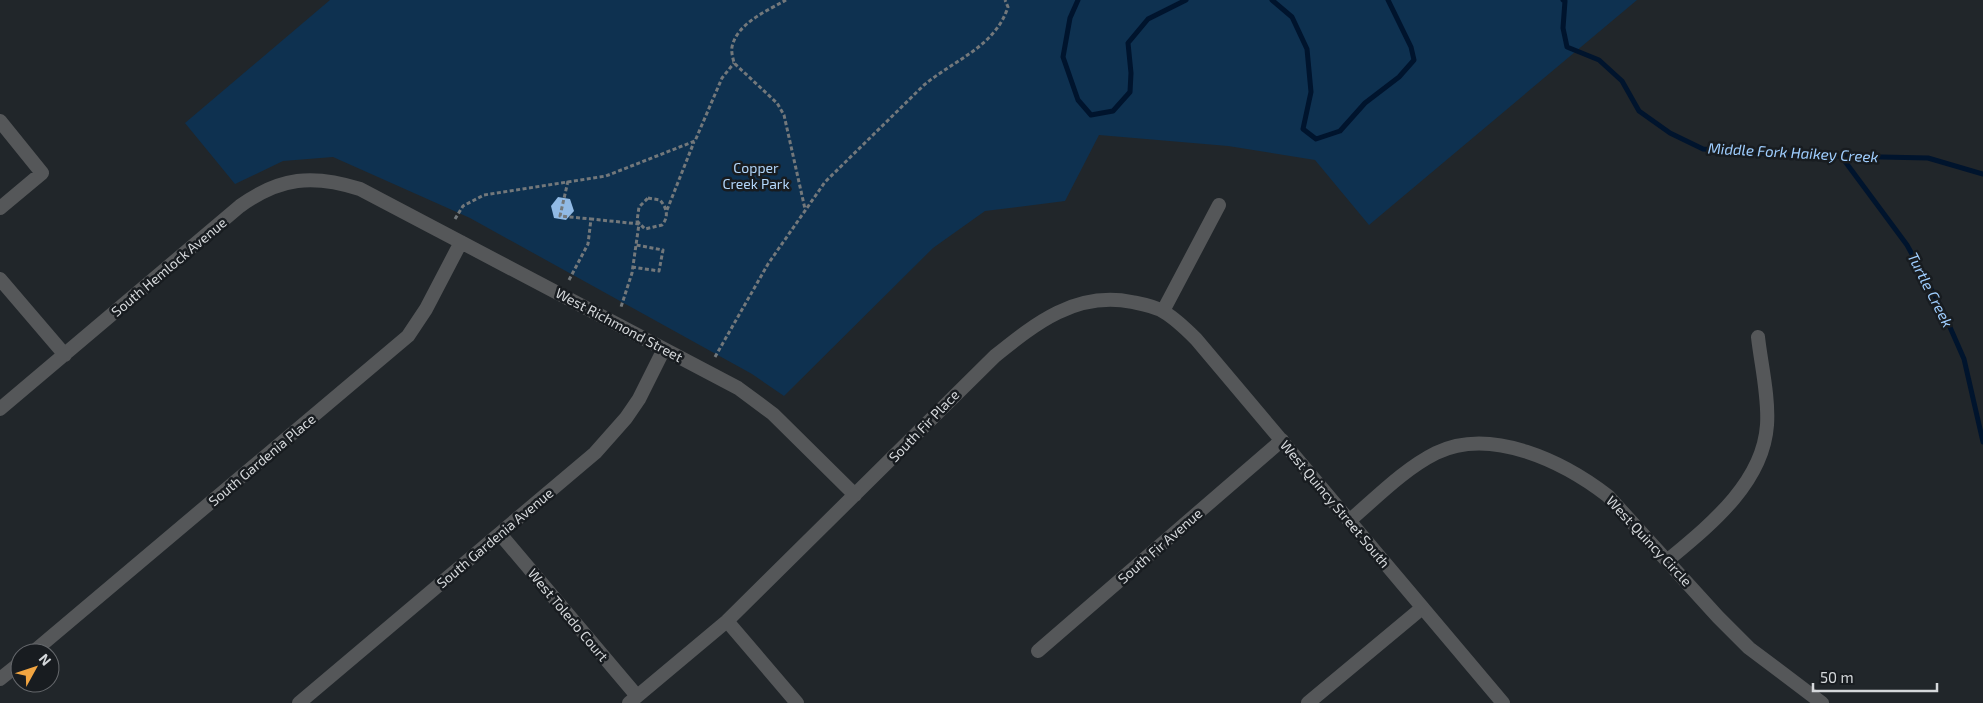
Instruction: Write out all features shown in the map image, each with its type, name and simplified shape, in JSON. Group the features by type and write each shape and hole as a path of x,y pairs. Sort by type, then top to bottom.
{"street":[{"path":"0,121 42,173 0,208"},
{"name":"South Hemlock Avenue","path":"0,409 256,195 272,188 302,180 331,180 360,189"},
{"name":"West Richmond Street","path":"360,189 738,388 772,414 855,495"},
{"path":"1163,311 1219,205"},
{"name":"South Gardenia Place","path":"44,643 408,336 426,309 461,242"},
{"path":"0,279 65,355"},
{"name":"South Fir Place","path":"633,700 727,621 995,356 1043,320 1063,310 1102,298 1143,304 1163,311"},
{"name":"West Quincy Street South","path":"1163,311 1180,323 1196,339 1503,703"},
{"path":"1668,560 1734,500 1756,468 1762,454 1767,424 1758,337"},
{"name":"South Gardenia Avenue","path":"299,703 594,453 614,433 639,399 664,349"},
{"name":"South Fir Avenue","path":"1038,651 1282,440"},
{"name":"West Quincy Circle","path":"1349,521 1413,468 1436,453 1452,447 1469,443 1488,444 1515,449 1544,458 1564,467 1592,484 1624,512 1718,617 1749,648 1822,703"},
{"name":"West Toledo Court","path":"500,534 633,700"},
{"path":"1308,703 1422,608"},
{"path":"727,621 797,703"},
{"path":"0,679 10,671"}],"path":[{"path":"786,0 757,16 736,37 732,48 734,63 777,103 784,115 805,210"},
{"path":"1005,0 1008,7"},
{"path":"715,357 768,264 825,182 924,85 939,73 978,49 993,36 1004,19 1011,0"},
{"path":"666,212 660,200 648,198 639,207 637,221 645,229 659,227 665,221 666,212 694,141 722,78 734,63"},
{"path":"455,219 463,206 484,195 606,176 694,141"},
{"path":"568,181 560,216 640,224"},
{"path":"569,280 588,244 591,219"},
{"path":"621,307 627,290 640,224"},
{"path":"632,267 659,271 663,250 636,245"}],"green space":[{"name":"Copper Creek Park","path":"330,0 1637,0 1369,225 1315,160 1228,146 1099,135 1065,201 985,211 933,248 784,396 752,374 470,218 333,157 283,161 235,184 185,123"}],"building":[{"path":"558,197 570,199 574,211 566,220 554,218 551,206"}],"waterway":[{"name":"Middle Fork Haikey Creek","path":"1078,0 1070,18 1063,57 1078,100 1091,115 1113,111 1130,92 1131,73 1128,43 1148,19 1186,0"},
{"name":"Middle Fork Haikey Creek","path":"1272,0 1292,17 1307,49 1311,92 1303,129 1316,139 1340,131 1365,103 1399,77 1414,60 1411,47 1388,0"},
{"name":"Middle Fork Haikey Creek","path":"1563,0 1565,1 1563,28 1567,47 1599,60 1622,81 1639,111 1670,133 1703,149 1790,155 1928,158 1983,174"},
{"name":"Turtle Creek","path":"1841,156 1907,245 1942,309 1964,359 1983,442"}]}
